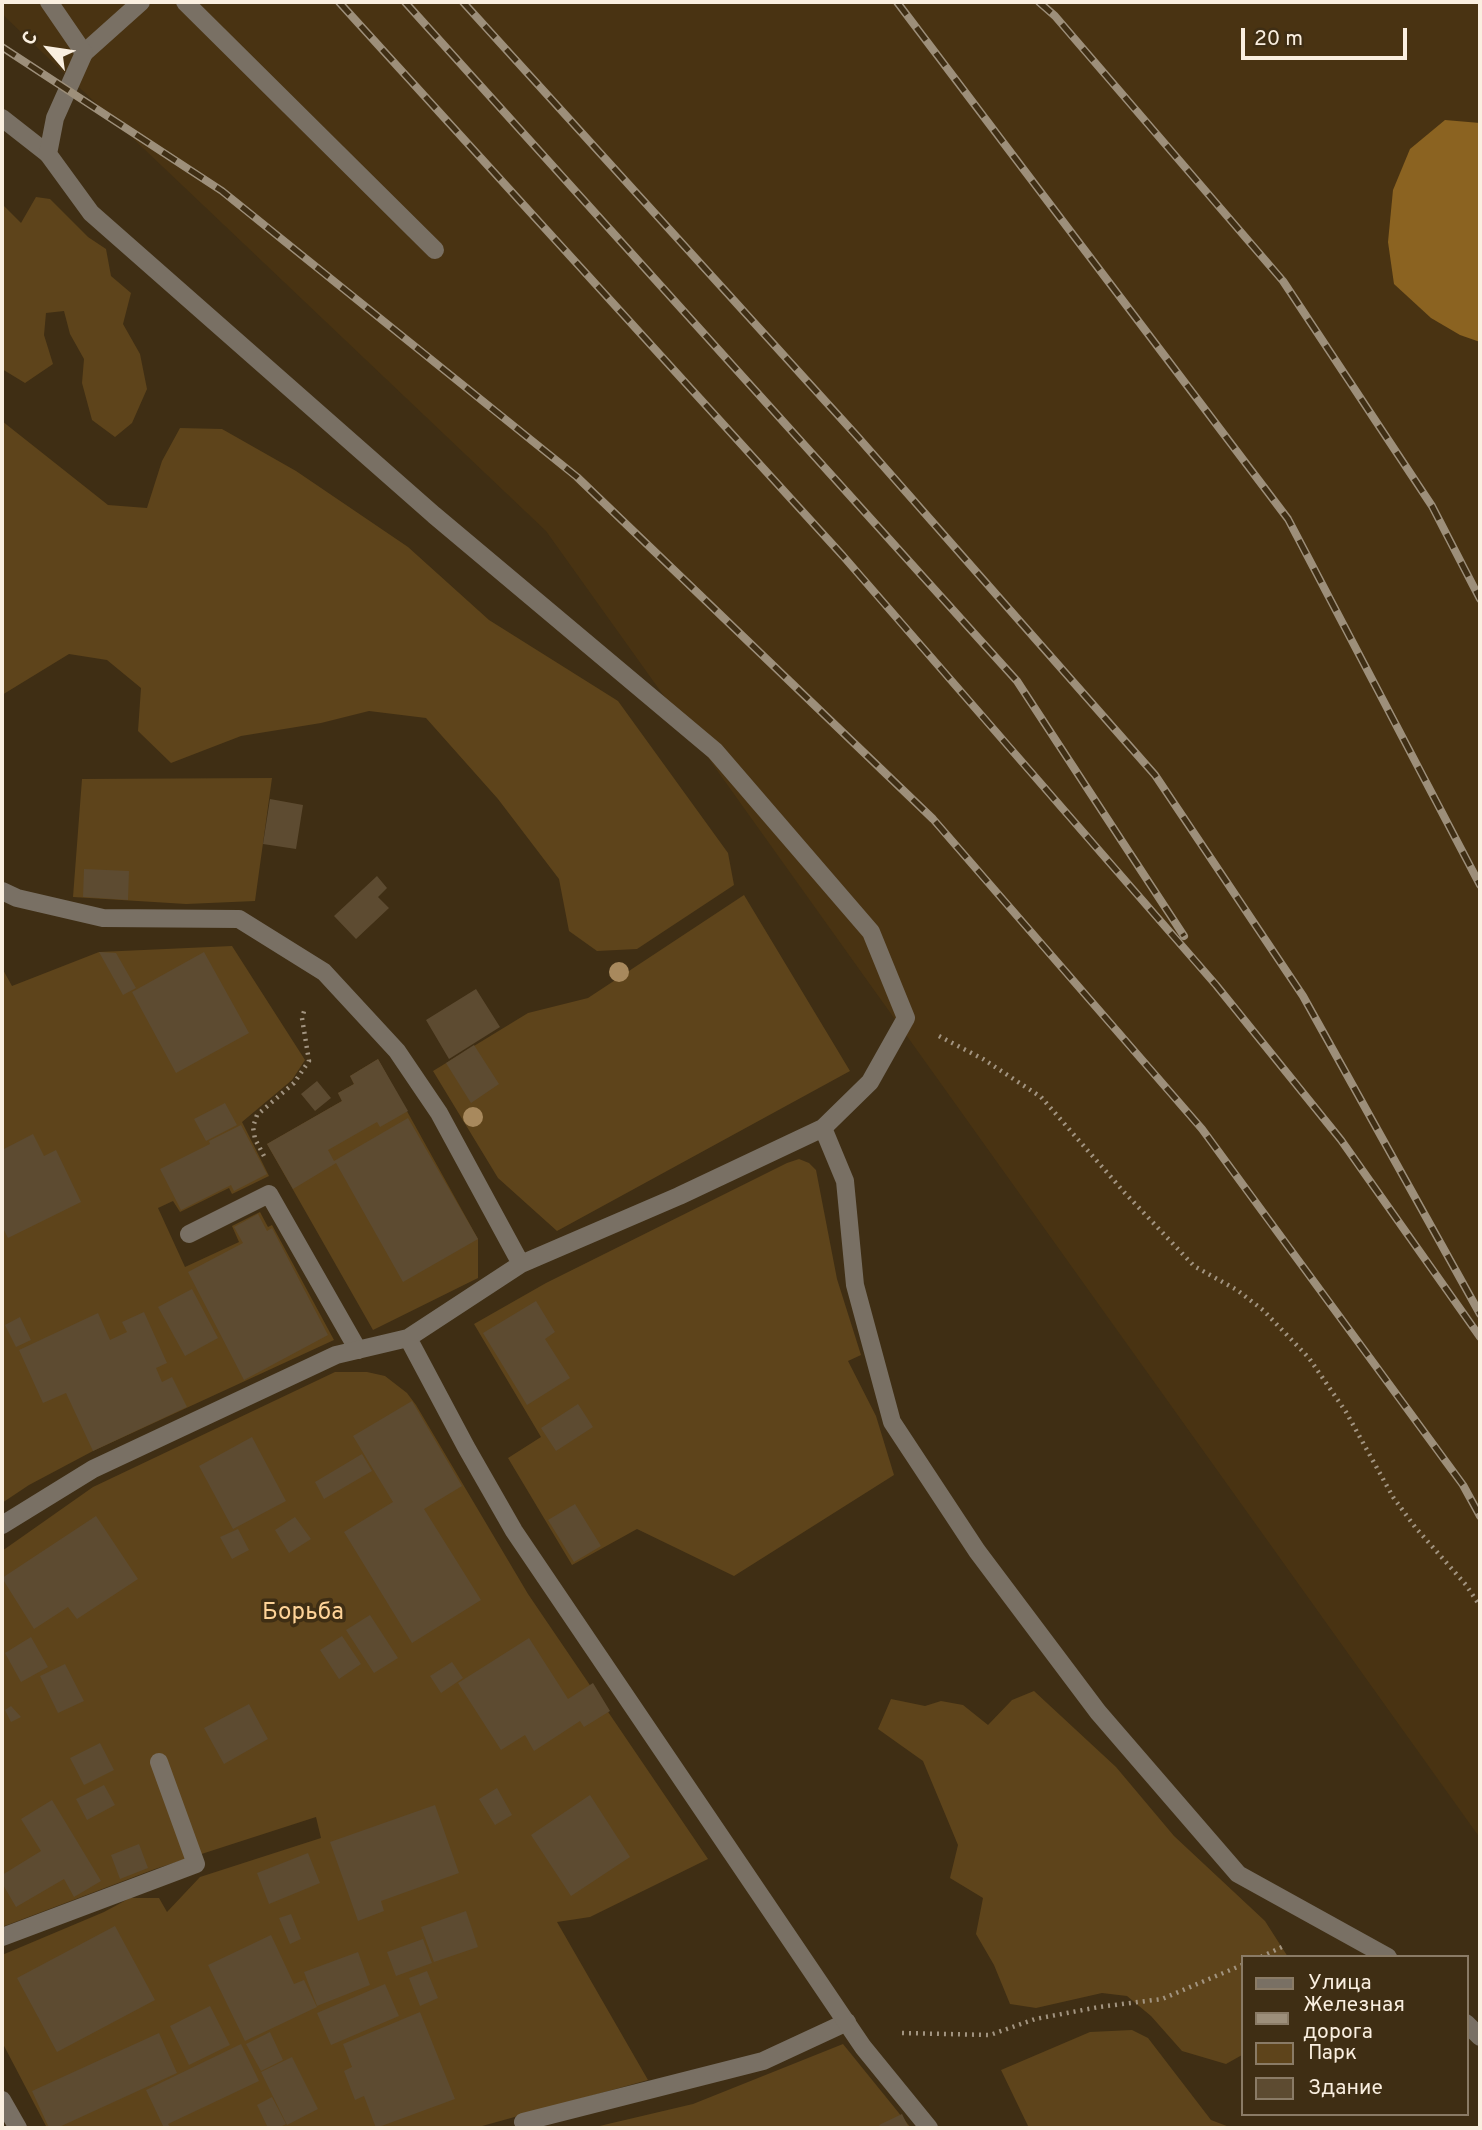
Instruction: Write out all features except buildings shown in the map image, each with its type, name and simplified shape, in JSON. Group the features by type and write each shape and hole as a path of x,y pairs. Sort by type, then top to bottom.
{"street":[{"path":"49,2 84,53"},
{"path":"48,154 55,118 84,53 141,2"},
{"path":"186,2 435,250"},
{"path":"2,118 48,154 90,213 434,515 715,751 871,932 906,1018 870,1083 823,1128 679,1196 521,1264 408,1338 336,1355 93,1469 2,1525"},
{"path":"2,891 29,901 103,918 239,919 324,972 397,1051 439,1113 521,1264"},
{"path":"823,1128 845,1181 855,1285 892,1422 977,1551 1098,1712 1238,1874 1384,1955"},
{"path":"189,1234 269,1194 358,1350"},
{"path":"408,1338 514,1531 863,2047 929,2128"},
{"path":"2,1937 196,1864 159,1762"},
{"path":"523,2123 763,2061 846,2022"},
{"path":"2,2100 18,2128"}],"path":[{"path":"269,1194 275,1175 255,1139 253,1127 257,1115 294,1083 309,1061 302,1018 315,967"},
{"path":"906,1018 983,1059 1041,1097 1124,1192 1194,1266 1237,1290 1264,1310 1309,1358 1346,1412 1393,1497 1415,1527 1466,1585 1480,1606"},
{"path":"846,2022 906,2034 990,2035 1035,2019 1162,1999 1240,1966"}],"shaded area":[{"path":"2,2 1480,2 1480,1838 546,531 2,14"},
{"path":"1445,120 1480,123 1480,342 1460,335 1431,318 1394,284 1388,242 1393,190 1410,149"}],"green space":[{"path":"36,197 50,199 88,237 106,249 111,276 131,293 123,324 140,354 147,389 132,423 115,437 92,420 82,383 84,359 70,334 64,311 46,313 44,335 53,364 25,383 2,369 2,204 21,223"},
{"path":"2,421 108,505 147,508 162,461 180,428 222,429 296,471 408,547 489,620 618,701 728,853 734,885 637,949 597,951 569,931 559,879 498,799 426,718 369,711 321,723 241,736 171,763 138,731 141,688 107,660 69,654 2,695"},
{"path":"272,778 255,901 186,904 73,897 82,779"},
{"path":"744,895 850,1071 557,1231 498,1178 433,1071 528,1013 588,998"},
{"path":"232,946 305,1060 292,1080 242,1122 269,1176 232,1194 229,1188 180,1212 173,1201 158,1208 185,1267 239,1242 232,1226 260,1212 268,1227 272,1225 334,1340 93,1451 29,1485 2,1503 2,968 12,986 99,952"},
{"path":"378,1059 478,1239 478,1278 373,1330 267,1144 342,1101 338,1093 354,1084 350,1076"},
{"path":"799,1159 816,1170 837,1279 861,1355 848,1361 876,1416 894,1475 734,1576 637,1529 572,1565 508,1458 541,1437 474,1324 546,1283"},
{"name":"Борьба","path":"335,1372 367,1372 385,1376 407,1393 528,1594 708,1859 590,1917 557,1922 648,2080 475,2128 47,2128 2,2042 2,1955 104,1912 130,1898 159,1898 167,1912 200,1877 321,1838 316,1817 155,1869 2,1927 2,1551 93,1487"},
{"path":"1034,1691 1116,1767 1174,1836 1265,1921 1287,1955 1240,1955 1240,2056 1226,2064 1182,2051 1151,2016 1127,1996 1102,1993 1036,2008 1010,2004 994,1965 976,1934 983,1898 950,1878 958,1845 923,1761 878,1729 891,1699 925,1706 941,1701 963,1705 988,1725 1012,1700"},
{"path":"1132,2030 1148,2038 1211,2120 1232,2128 1029,2128 1001,2070 1090,2032"},
{"path":"843,2044 911,2128 591,2128 693,2104"}],"railway":[{"path":"339,2 843,556 1216,985 1341,1140 1480,1337"},
{"path":"405,2 1017,681 1184,936"},
{"path":"463,2 856,435 1155,775 1303,996 1480,1314"},
{"path":"897,2 1288,519 1480,885"},
{"path":"1039,2 1055,16 1283,281 1432,506 1480,599"},
{"path":"2,47 222,191 577,477 933,819 1202,1129 1463,1485 1480,1516"}]}
